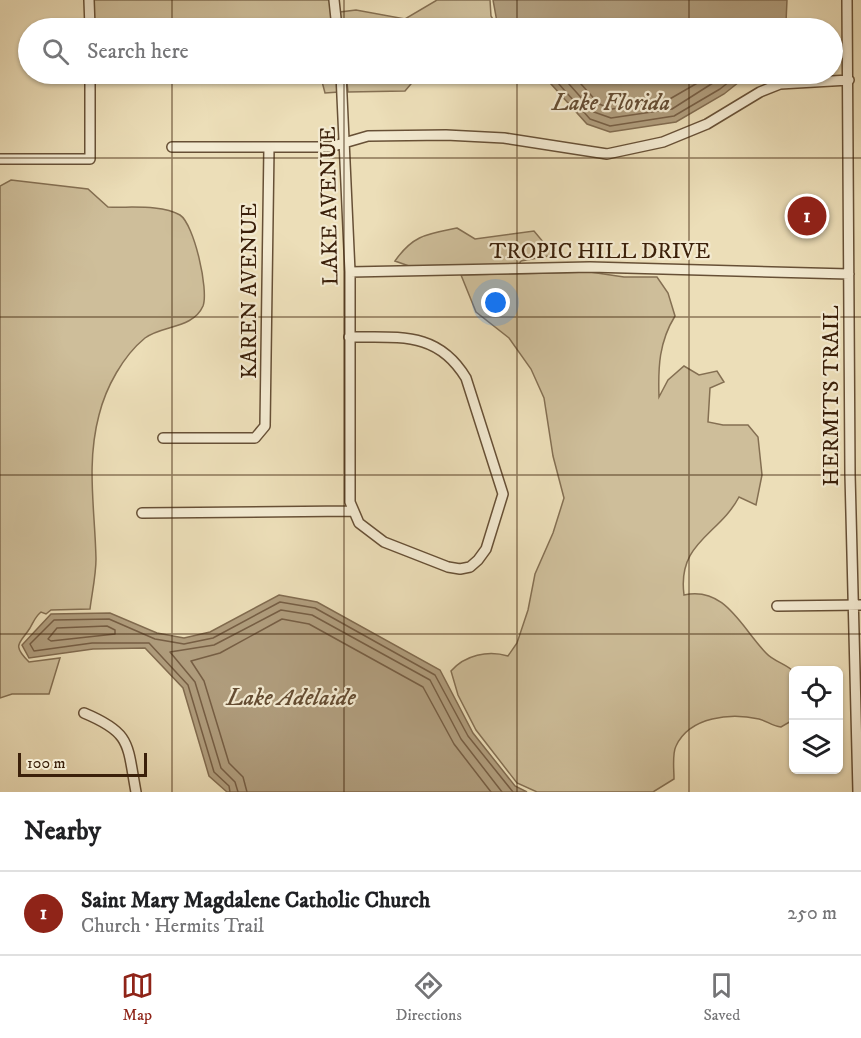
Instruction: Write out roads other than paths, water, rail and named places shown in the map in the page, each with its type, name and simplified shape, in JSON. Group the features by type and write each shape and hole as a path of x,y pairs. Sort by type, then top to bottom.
{"street":[{"path":"89,0 90,18"},
{"path":"334,0 336,18"},
{"name":"HERMITS TRAIL","path":"847,0 850,474 857,605 858,792"},
{"path":"843,80 849,80"},
{"path":"0,159 90,159 90,84"},
{"name":"LAKE AVENUE","path":"342,84 350,272 349,489 352,511"},
{"path":"172,147 330,147 368,136 446,135 504,138 607,154 663,142 708,124 780,84"},
{"name":"KAREN AVENUE","path":"162,438 255,438 261,434 267,419 269,147"},
{"path":"849,148 861,148"},
{"name":"TROPIC HILL DRIVE","path":"350,272 590,267 849,274"},
{"path":"142,513 352,511 368,532 384,542 448,567 460,569 470,567 486,549 503,494 466,378 457,363 443,350 410,338 349,337"},
{"path":"850,474 861,474"},
{"path":"777,606 857,605"},
{"path":"84,713 113,727 123,735 136,792"}],"water":[{"name":"Lake Florida","path":"493,0 787,0 786,18 496,18"},
{"name":"Lake Florida","path":"551,84 736,84 724,94 676,122 610,132 587,124"},
{"name":"Lake Adelaide","path":"279,595 317,602 440,670 473,733 515,786 527,792 227,792 209,776 183,688 145,648 93,649 29,658 22,645 51,614 110,613 157,633 184,638 210,632"}],"place":[{"name":"Saint Mary Magdalene Catholic Church","path":"807,216"}]}
